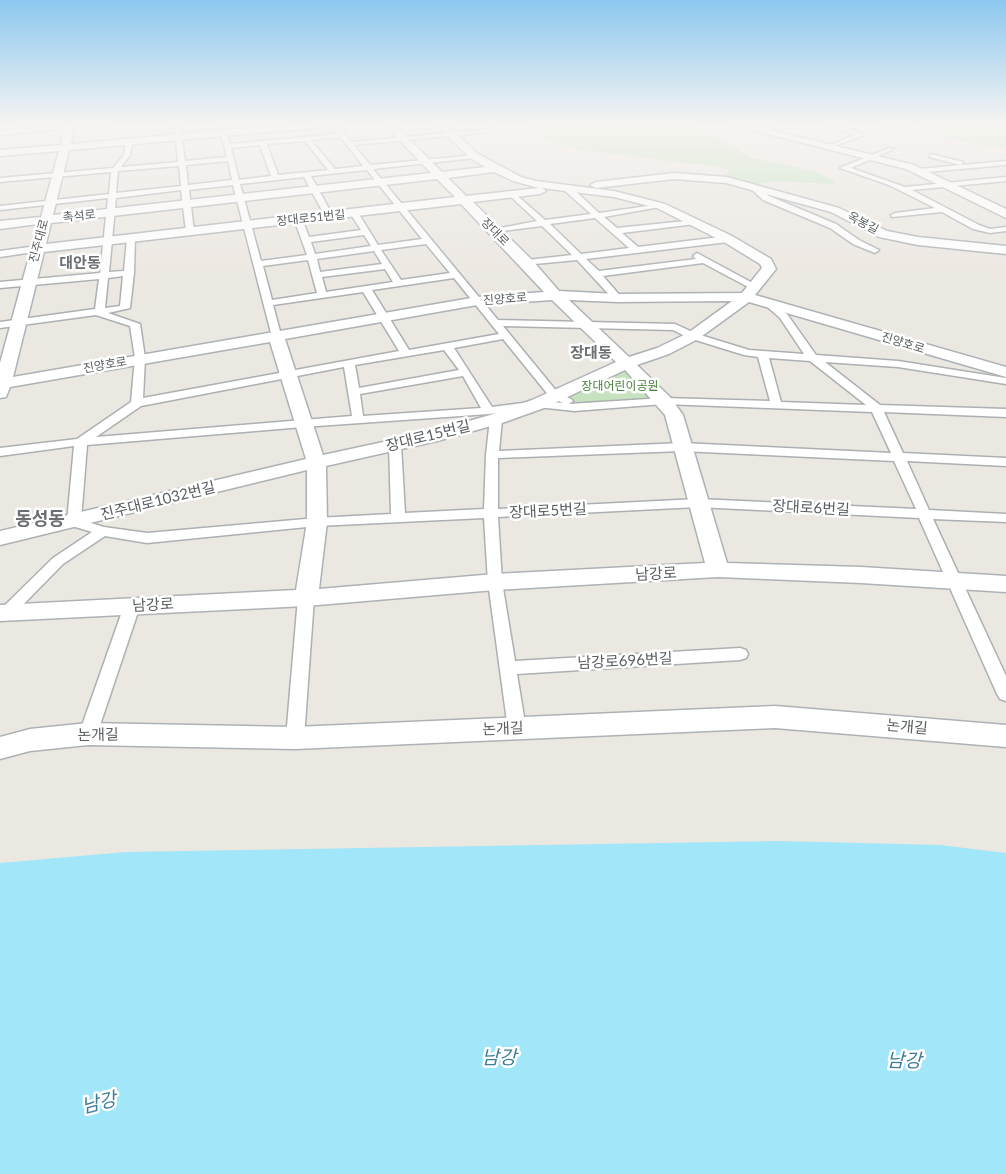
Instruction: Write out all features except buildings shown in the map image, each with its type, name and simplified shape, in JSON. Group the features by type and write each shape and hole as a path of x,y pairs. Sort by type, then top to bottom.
{"street":[{"path":"1,182 35,178"},
{"name":"진주대로","path":"1,387 4,360 29,282 56,178"},
{"path":"114,178 100,311 103,315 136,324 140,358 138,403"},
{"path":"184,178 190,231"},
{"path":"237,178 287,374 316,462 317,522 306,598 295,738"},
{"path":"0,208 275,178"},
{"path":"308,178 328,216"},
{"path":"377,178 554,395 580,407"},
{"name":"촉석로","path":"0,225 421,178"},
{"name":"장대로","path":"441,178 527,263 555,295 588,324 664,400 674,415 718,570"},
{"path":"514,178 567,188 614,194 662,206 728,239 766,262 770,269 750,292 693,336 663,351 627,363 554,395"},
{"name":"옥봉길","path":"464,200 658,178"},
{"name":"옥봉길","path":"711,178 753,187 842,212 883,234 918,241 1006,250"},
{"path":"875,178 892,183 976,227 990,231 1006,229"},
{"path":"933,178 1004,212"},
{"path":"903,189 950,186 1006,179"},
{"name":"옥봉길","path":"753,187 766,198 833,226 856,242 875,250"},
{"path":"567,188 636,250"},
{"path":"513,194 597,274 617,298"},
{"name":"장대로51번길","path":"37,249 464,200"},
{"path":"494,230 662,206"},
{"path":"895,215 942,210"},
{"path":"354,213 378,248 398,283"},
{"path":"298,219 312,258 322,295"},
{"path":"615,232 695,222"},
{"path":"306,240 367,232"},
{"path":"0,325 125,308 130,238"},
{"path":"527,263 728,239"},
{"path":"258,264 428,241"},
{"path":"670,246 706,260 750,292"},
{"path":"0,254 37,249"},
{"path":"597,274 706,260"},
{"path":"317,276 388,266"},
{"name":"진주대로","path":"29,282 129,273"},
{"path":"268,303 455,275"},
{"path":"0,285 29,282"},
{"path":"366,288 405,352"},
{"name":"진양호로","path":"1,387 52,374 140,358 477,301 555,295 617,298 750,292 768,303 1006,372"},
{"path":"571,309 581,301 594,296"},
{"path":"768,303 784,316 811,356 876,407 955,581 1000,666 1006,694"},
{"path":"496,324 588,324 675,327 693,336"},
{"path":"81,442 138,403 349,362 506,336"},
{"name":"진양호로","path":"693,336 748,353 811,356 898,364 1006,381"},
{"path":"446,345 466,372 492,415 491,514 495,582 517,728"},
{"path":"763,355 776,404"},
{"path":"4,360 52,374"},
{"path":"349,362 358,419"},
{"path":"353,392 466,372"},
{"path":"0,407 52,374"},
{"name":"장대로15번길","path":"316,462 437,436 492,415 538,404 554,395"},
{"name":"장대로15번길","path":"538,404 580,407 664,400 1006,413"},
{"path":"0,452 81,442 303,423 358,419 492,415"},
{"path":"74,522 81,442"},
{"path":"395,445 398,519"},
{"path":"492,455 682,447 1006,462"},
{"name":"진주대로1032번길","path":"0,538 74,522 316,462"},
{"name":"장대로5번길","path":"74,522 103,531 147,538 317,522 698,503"},
{"name":"장대로6번길","path":"698,503 1006,518"},
{"path":"3,613 58,561 103,531"},
{"name":"남강로","path":"3,613 306,598 495,582 718,570 861,575 1006,584"},
{"path":"88,734 132,606"},
{"name":"남강로696번길","path":"509,668 740,654"},
{"name":"논개길","path":"0,748 30,740 88,734 295,738 775,717 1006,736"}],"green space":[{"path":"731,178 827,178 834,182 833,184 774,181 758,184"},
{"name":"장대어린이공원","path":"627,363 664,401 580,407 554,395"}],"water":[{"name":"남강","path":"779,841 940,845 1006,853 1006,1174 0,1174 0,863 126,852"}],"district":[{"name":"대안동","path":"80,263"},
{"name":"장대동","path":"591,353"},
{"name":"동성동","path":"40,519"}]}
